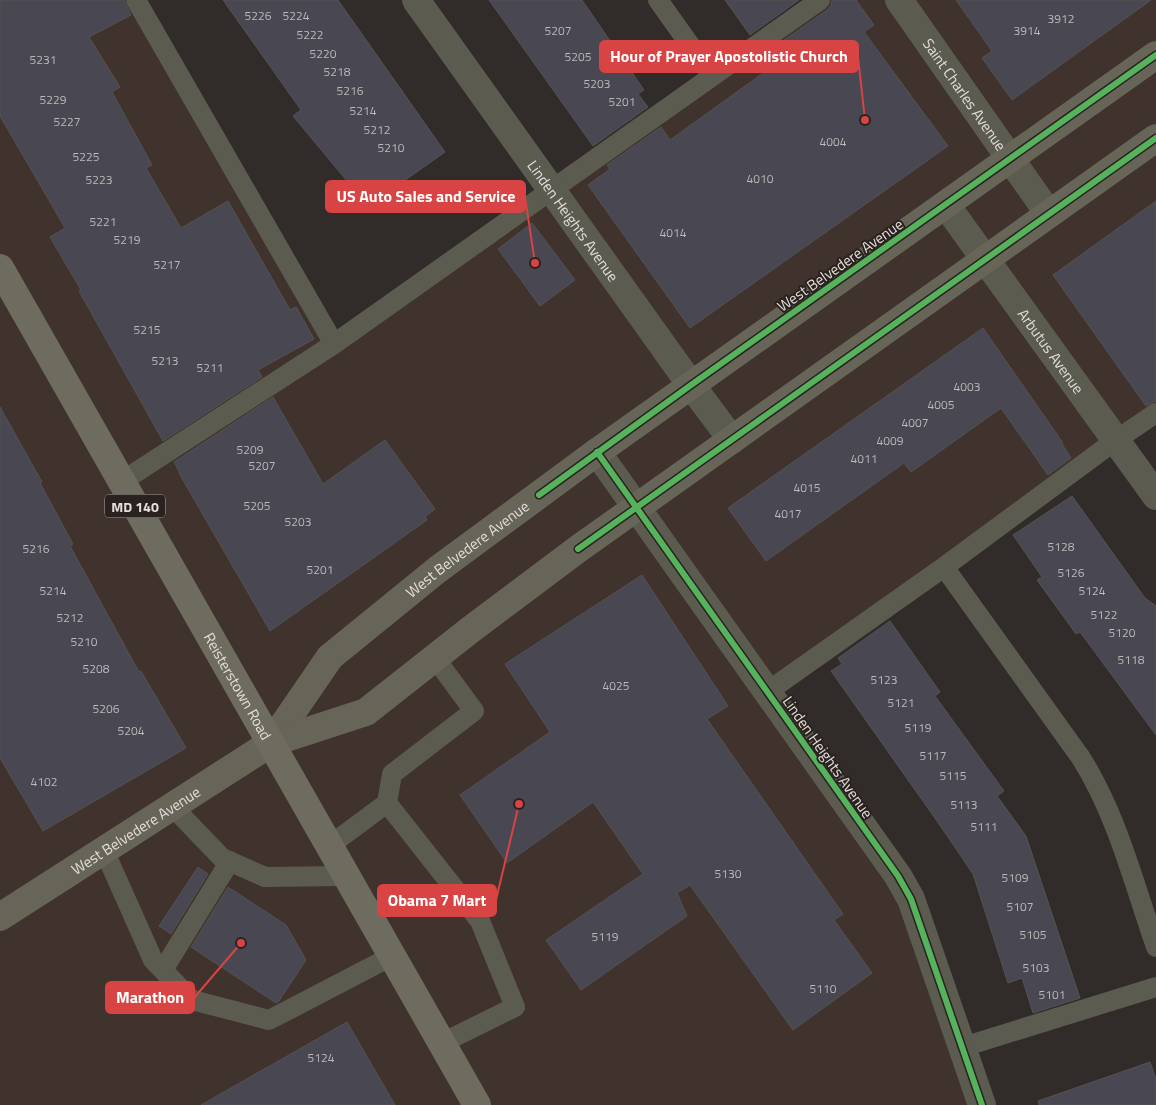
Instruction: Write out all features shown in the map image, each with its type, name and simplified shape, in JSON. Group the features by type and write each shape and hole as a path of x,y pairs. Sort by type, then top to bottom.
{"main road":[{"name":"West Belvedere Avenue","path":"271,743 330,657 437,570 690,385 1156,55"},
{"name":"West Belvedere Avenue","path":"0,917 271,743 366,712 637,507 1156,138"},
{"name":"Reisterstown Road","path":"0,268 477,1105"}],"street":[{"name":"Linden Heights Avenue","path":"416,0 690,385 732,440"},
{"name":"Saint Charles Avenue","path":"899,0 1049,214"},
{"name":"Arbutus Avenue","path":"946,205 1156,496"},
{"name":"Linden Heights Avenue","path":"598,452 898,876 911,900 982,1105"}],"lane":[{"path":"136,0 334,344"},
{"path":"658,0 712,76"},
{"path":"121,482 334,344 820,0"},
{"path":"767,692 944,567 1116,440 1156,414"},
{"path":"944,567 1081,758 1096,782 1108,809 1156,948"},
{"path":"435,658 474,711 392,774 388,803 480,921 515,1008 442,1043"},
{"path":"329,846 388,803"},
{"path":"172,806 222,858 230,862 265,876 346,876"},
{"path":"104,850 153,960 192,1000 269,1020 392,956"},
{"path":"163,970 230,862"},
{"path":"963,1047 1156,987"}],"shaded area":[{"path":"0,0 137,0 335,342 824,0 1156,0 1156,414 762,694 911,916 975,1105 0,1105"}],"building":[{"path":"0,0 124,0 131,15 89,37 120,87 112,92 152,165 146,168 181,228 228,201 290,310 296,307 314,339 258,370 262,377 163,441 50,237 65,228 0,116"},
{"path":"223,0 338,0 445,152 377,200 375,197 367,202 355,184 352,187 293,116 301,110"},
{"path":"489,0 582,0 644,90 638,94 648,107 593,146"},
{"path":"725,0 799,0 750,35"},
{"path":"832,0 856,0 874,25 864,32 948,146 690,328 588,185 610,169 607,165 661,127 670,140 773,66 764,54 827,10"},
{"path":"956,0 1151,0 1012,100 982,58 992,51"},
{"path":"1156,201 1156,401 1146,406 1053,275"},
{"path":"532,223 575,280 540,306 498,249"},
{"path":"983,328 1063,443 1071,458 1048,475 1001,408 911,472 904,463 766,561 728,508"},
{"path":"273,397 323,484 385,440 435,509 425,517 427,520 270,631 174,462"},
{"path":"0,407 42,482 40,483 73,544 70,546 139,672 141,671 186,748 43,831 0,758"},
{"path":"1072,496 1145,598 1156,606 1156,735 1080,632 1076,634 1037,580 1042,577 1013,535"},
{"path":"642,575 728,706 707,719 843,914 834,920 872,973 793,1030 690,885 677,893 687,916 581,990 546,940 643,874 593,802 507,863 460,795 550,732 505,664"},
{"path":"890,621 940,692 935,696 1004,791 997,796 1026,836 1080,998 1033,1013 1022,978 1008,983 973,874 831,671 842,664 838,658"},
{"path":"198,867 208,874 171,934 159,926"},
{"path":"228,887 286,925 306,960 276,1003 191,947"},
{"path":"347,1022 395,1105 201,1105"},
{"path":"1150,1062 1156,1079 1156,1105 1039,1105 1038,1101"}],"cycle path":[{"path":"539,495 1156,55"},
{"path":"578,549 1156,138"},
{"path":"597,452 898,876 911,899 982,1105"}],"place":[{"name":"Hour of Prayer Apostolistic Church","path":"865,120"},
{"name":"US Auto Sales and Service","path":"535,263"},
{"name":"Obama 7 Mart","path":"519,804"},
{"name":"Marathon","path":"241,943"}]}
